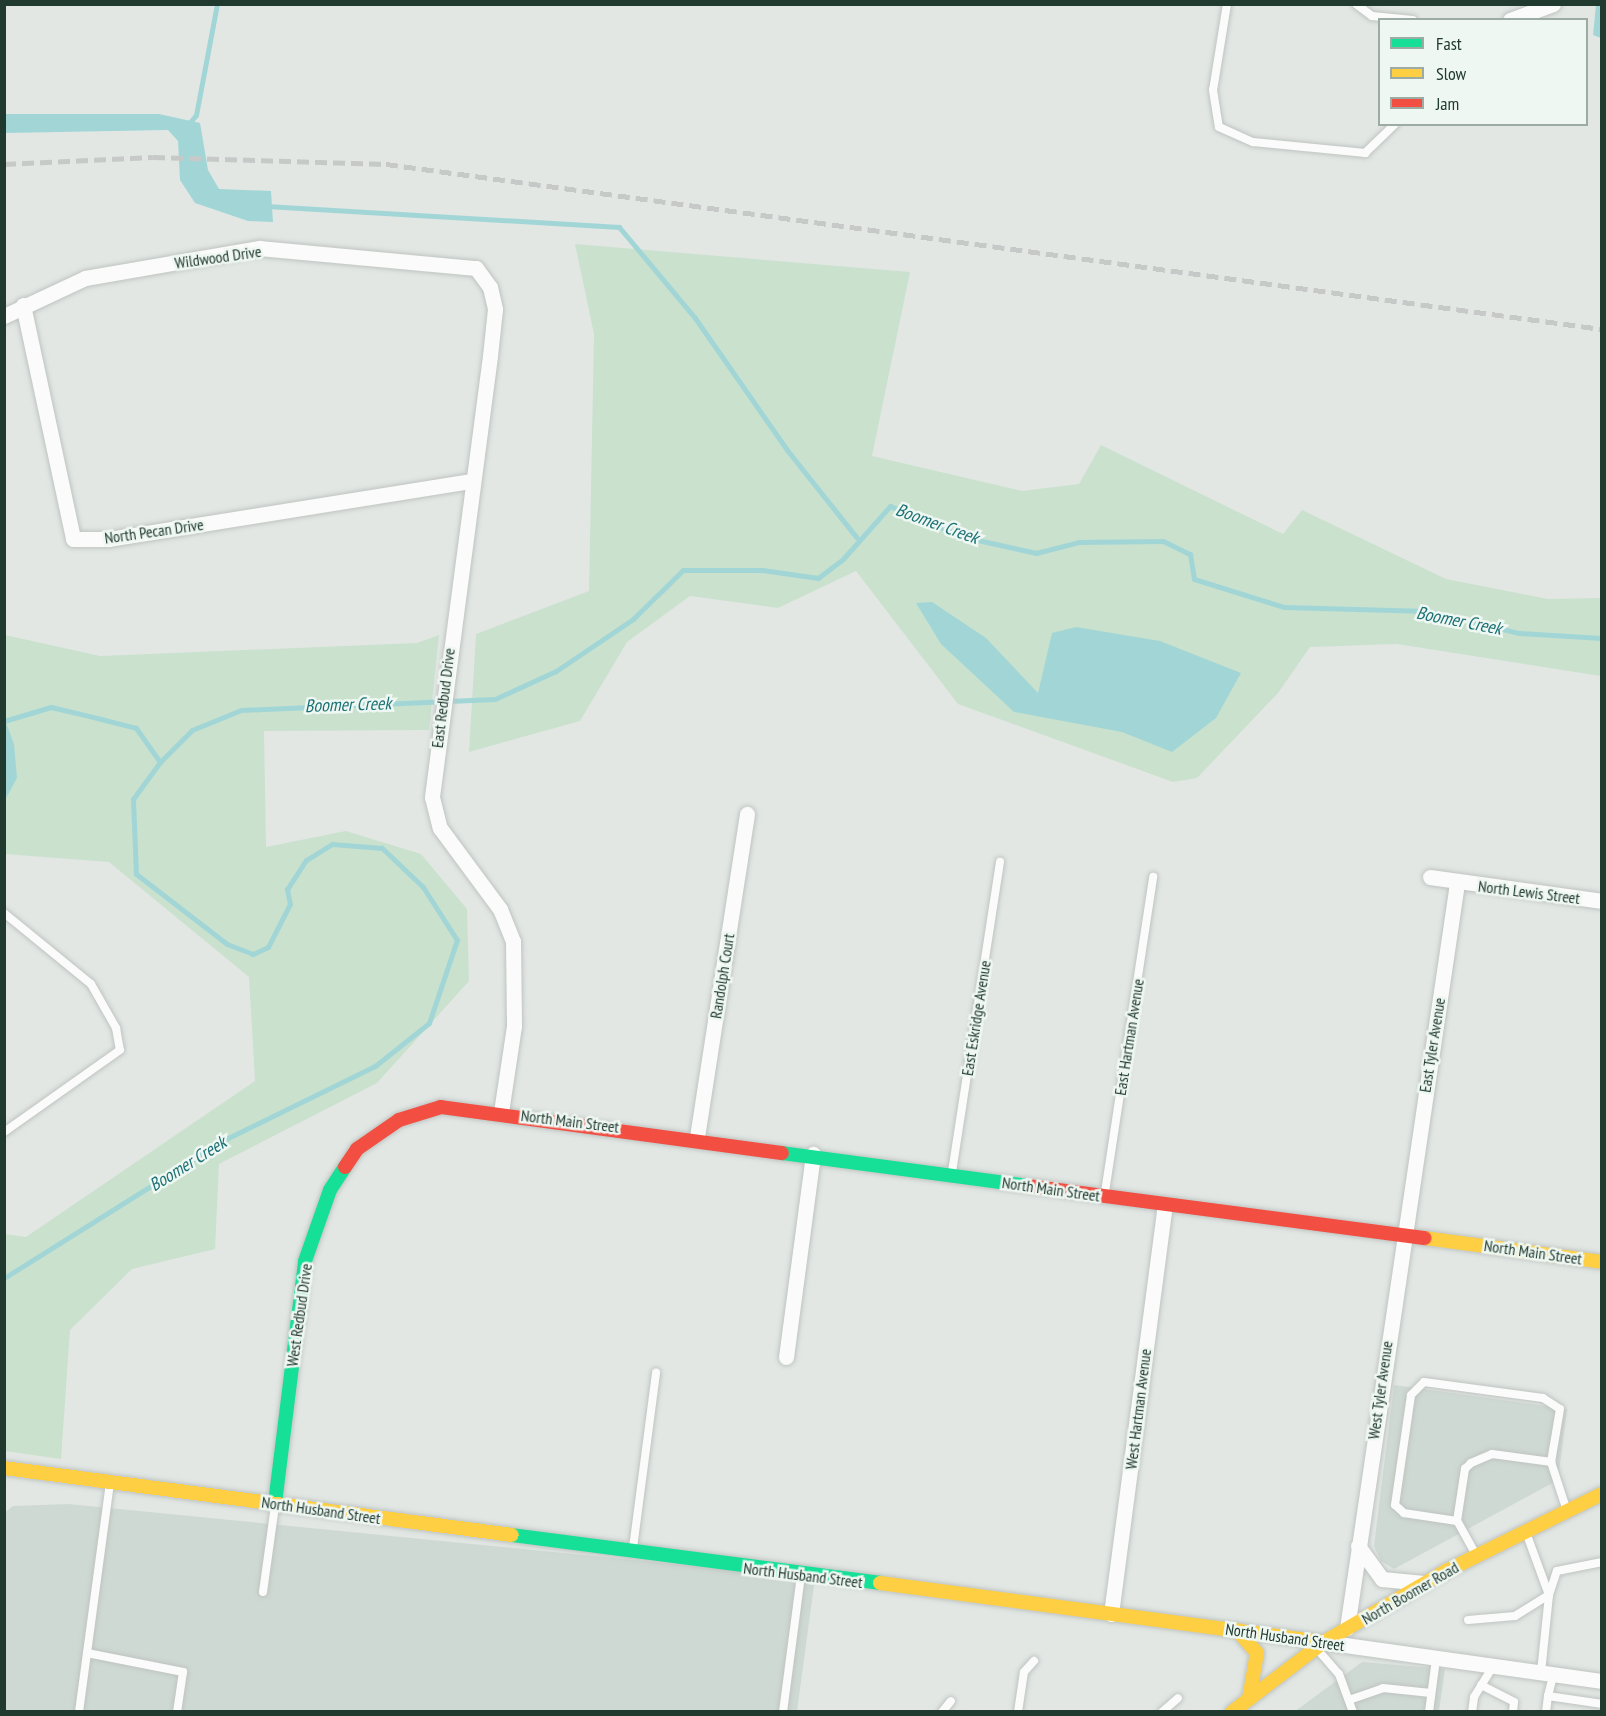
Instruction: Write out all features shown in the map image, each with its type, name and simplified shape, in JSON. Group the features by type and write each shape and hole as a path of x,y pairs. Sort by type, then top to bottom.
{"street":[{"path":"1515,18 1552,4"},
{"name":"Wildwood Drive","path":"4,316 23,305 85,278 259,248 476,268"},
{"name":"East Redbud Drive","path":"476,268 490,287 495,309 470,481 432,797 440,828 500,909 513,941 514,1026 501,1112"},
{"name":"North Pecan Drive","path":"23,305 73,539 109,539 470,481"},
{"name":"Randolph Court","path":"697,1137 747,814"},
{"path":"1430,877 1458,883"},
{"name":"North Lewis Street","path":"1458,883 1602,901"},
{"name":"East Tyler Avenue","path":"1402,1234 1458,883"},
{"name":"West Redbud Drive","path":"275,1503 305,1261 330,1190 357,1149 399,1120 441,1107 501,1112"},
{"name":"North Main Street","path":"501,1112 697,1137 1165,1205 1402,1234 1602,1262"},
{"path":"786,1357 813,1154"},
{"name":"West Hartman Avenue","path":"1111,1614 1165,1205"},
{"name":"West Tyler Avenue","path":"1347,1628 1402,1234"},
{"name":"North Husband Street","path":"4,1468 801,1575 1237,1630 1320,1645 1602,1681"},
{"name":"North Boomer Road","path":"1232,1712 1320,1645 1347,1628 1424,1583 1566,1509 1602,1494"},
{"path":"1359,1546 1383,1579 1424,1583"},
{"path":"1237,1630 1257,1653 1249,1699"}],"lane":[{"path":"1227,4 1213,90 1220,127 1252,142 1365,153 1393,126"},
{"path":"1356,4 1372,16 1392,18"},
{"name":"East Eskridge Avenue","path":"952,1174 1000,862"},
{"name":"East Hartman Avenue","path":"1105,1196 1153,877"},
{"path":"4,914 91,984 116,1028 120,1050 4,1132"},
{"path":"632,1552 656,1373"},
{"path":"1457,1521 1404,1513 1395,1505 1411,1395 1424,1382 1543,1398 1560,1409 1551,1462 1566,1509"},
{"path":"1476,1556 1457,1521 1465,1469 1471,1462 1492,1454 1551,1462"},
{"path":"79,1712 110,1482"},
{"path":"263,1592 275,1503"},
{"path":"1525,1531 1549,1595"},
{"path":"1546,1712 1549,1595 1557,1571 1602,1563"},
{"path":"783,1712 801,1575"},
{"path":"1468,1620 1515,1616 1549,1595"},
{"path":"1320,1645 1339,1674 1353,1712"},
{"path":"87,1653 183,1672 177,1712"},
{"path":"1429,1712 1436,1659"},
{"path":"1018,1712 1024,1672 1034,1661"},
{"path":"1472,1712 1481,1685 1493,1667"},
{"path":"1481,1685 1514,1702 1513,1712"},
{"path":"1349,1700 1383,1688 1431,1693"},
{"path":"1548,1696 1602,1704"},
{"path":"1162,1712 1178,1698"},
{"path":"942,1712 951,1701"}],"shaded area":[{"path":"1394,1385 1567,1409 1558,1480 1394,1569 1381,1561 1374,1546"},
{"path":"68,1504 815,1578 797,1711 5,1712 4,1513 13,1506"},
{"path":"1362,1662 1445,1669 1439,1711 1294,1712"}],"green space":[{"path":"575,244 910,272 872,456 1022,491 1079,484 1101,445 1283,534 1302,510 1446,579 1548,599 1601,598 1601,676 1397,644 1310,647 1278,693 1197,778 1173,782 958,704 856,571 778,608 690,596 627,642 580,721 469,752 476,634 589,591 594,334"},
{"path":"5,635 100,656 417,643 439,635 429,730 264,731 266,847 346,831 421,854 467,909 469,981 377,1083 219,1164 215,1249 132,1269 70,1330 61,1459 5,1451 5,1234 26,1237 255,1081 249,977 109,862 5,854"}],"water":[{"path":"1596,5 1601,5 1601,38 1593,35"},
{"path":"4,114 159,114 200,123 208,170 219,189 271,191 273,222 248,221 195,203 180,180 178,141 168,130 5,133"},
{"path":"932,602 986,638 1038,693 1052,633 1076,627 1160,641 1241,673 1216,718 1172,752 1122,732 1014,712 941,644 916,603"},
{"path":"5,720 14,744 17,778 5,800"}],"waterway":[{"path":"187,126 196,115 217,4"},
{"path":"266,206 619,227 695,318 787,450 857,538"},
{"name":"Boomer Creek","path":"4,1278 224,1140 375,1066 429,1023 457,940 423,887 382,848 332,844 306,860 287,889 290,904 268,947 253,954 227,944 136,874 133,799 160,762 192,730 241,710 495,699 556,671 633,619 683,570 762,570 818,578 843,559 890,506 964,537 1036,553 1079,542 1163,541 1190,554 1194,579 1284,607 1428,611 1519,633 1602,638"},
{"path":"4,721 51,707 136,728 160,762"}],"railway":[{"path":"4,164 153,157 386,164 1602,329"}],"traffic: fast":[{"path":"782,1153 1029,1186"},
{"path":"275,1503 305,1261 330,1190 345,1167"},
{"path":"512,1535 880,1583"}],"traffic: slow":[{"path":"1425,1238 1602,1262"},
{"path":"4,1468 512,1535"},
{"path":"1232,1712 1324,1642 1446,1571 1602,1494"},
{"path":"880,1583 1324,1642"},
{"path":"1237,1630 1257,1653 1249,1699"}],"traffic: jam":[{"path":"345,1167 357,1149 399,1120 441,1107 782,1153"},
{"path":"1029,1186 1425,1238"}]}
